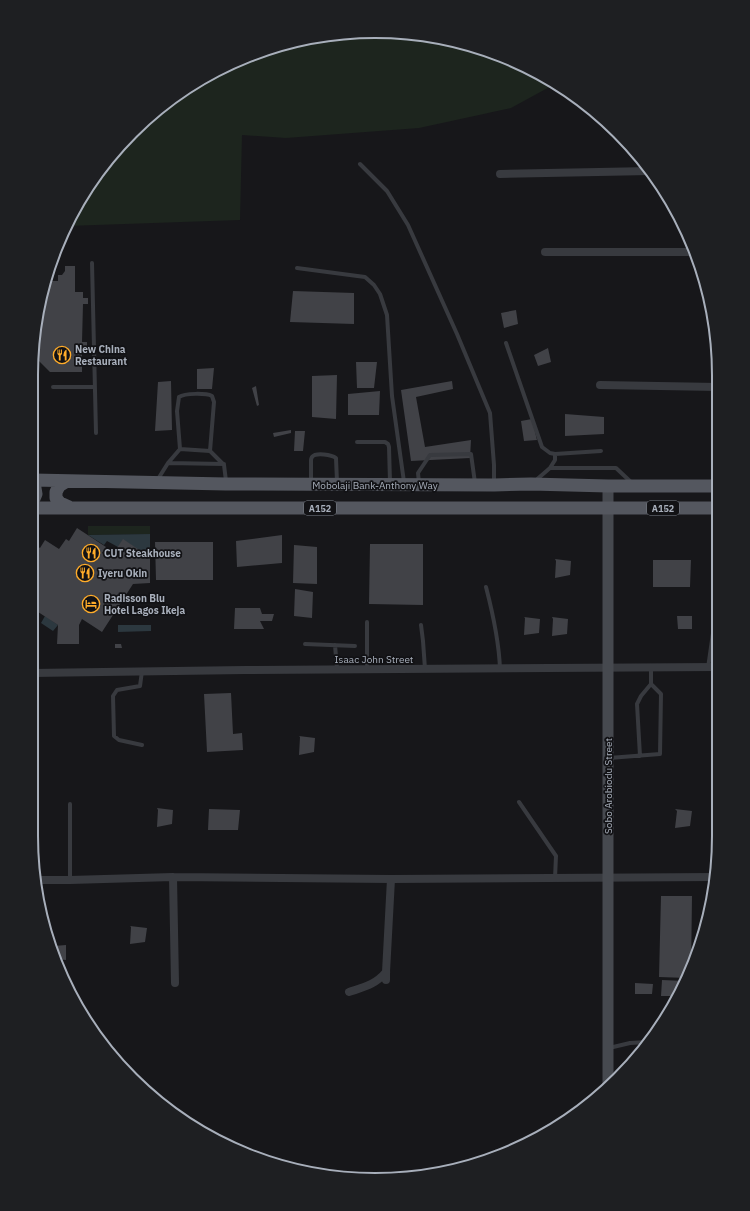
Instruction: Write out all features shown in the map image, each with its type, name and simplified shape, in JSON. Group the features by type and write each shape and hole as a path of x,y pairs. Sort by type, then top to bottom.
{"main road":[{"name":"Mobolaji Bank-Anthony Way","path":"38,480 226,484 532,484 712,486"},
{"path":"67,481 59,486 56,492 56,498 60,503 69,507"},
{"name":"A152","path":"38,508 712,508"}],"street":[{"path":"500,174 643,171"},
{"path":"545,252 688,252"},
{"path":"600,385 712,387"},
{"name":"Sobo Arobiodu Street","path":"608,486 608,1079"},
{"name":"Isaac John Street","path":"38,672 712,668"},
{"path":"41,880 173,877 391,879 608,879 709,877"},
{"path":"173,877 175,983"},
{"path":"349,992 374,983 386,976 391,879"}],"lane":[{"path":"360,164 387,190 408,225 457,334 490,413 494,485"},
{"path":"92,263 96,433"},
{"path":"297,268 365,278 380,294 387,315 392,396 404,484"},
{"path":"506,343 542,448 555,454 601,451"},
{"path":"53,387 94,387"},
{"path":"156,483 168,463 180,450 177,411 179,397 184,394 207,394 212,396 214,402 210,451"},
{"path":"357,442 385,442 388,444 390,484"},
{"path":"180,450 210,451 224,464 226,484"},
{"path":"418,485 418,473 430,455 471,454 476,485"},
{"path":"532,484 550,468 555,460 555,454"},
{"path":"311,484 311,460 314,455 331,455 336,458 337,484"},
{"path":"168,463 224,464"},
{"path":"550,468 616,468 635,486"},
{"path":"486,587 496,627 500,669"},
{"path":"366,670 367,622"},
{"path":"421,625 425,669"},
{"path":"708,668 712,639"},
{"path":"305,644 355,646"},
{"path":"335,645 337,670"},
{"path":"640,756 637,704 641,696 651,684 651,668"},
{"path":"142,671 140,686 117,690 113,696 114,736 119,740 142,745"},
{"path":"608,758 660,754 661,694 651,684"},
{"path":"519,802 556,856 555,879"},
{"path":"70,804 70,880"},
{"path":"608,1048 630,1043 640,1043"}],"shaded area":[{"path":"375,38 441,44 462,49 504,64 550,87 511,108 419,128 286,138 242,135 240,220 73,226 83,206 108,170 137,137 170,108 207,83 226,73 288,49 331,41"},
{"path":"88,526 150,526 150,534 88,535"},
{"path":"150,534 150,557 123,540 118,547 107,541 104,545 88,535"},
{"path":"45,616 58,625 53,631 41,623"},
{"path":"118,625 151,625 151,631 118,632"}],"building":[{"path":"65,266 75,266 75,292 83,292 83,298 88,298 88,304 83,304 82,342 87,342 87,350 82,350 82,372 50,372 39,361 44,309 49,288 51,281 58,281 58,275 62,275 65,271"},
{"path":"293,291 354,293 354,324 290,322"},
{"path":"516,310 518,324 504,328 501,313"},
{"path":"548,348 551,362 538,366 534,355"},
{"path":"356,362 377,362 374,388 357,388"},
{"path":"214,368 212,389 197,389 197,369"},
{"path":"337,375 336,419 312,417 312,376"},
{"path":"171,381 172,430 155,431 158,382"},
{"path":"452,381 453,389 416,397 425,447 471,440 470,458 411,461 401,390"},
{"path":"256,386 259,405 257,406 252,388"},
{"path":"380,391 379,415 348,415 348,394"},
{"path":"565,414 604,417 604,434 565,436"},
{"path":"532,419 537,440 524,441 521,421"},
{"path":"291,430 291,433 274,437 273,433"},
{"path":"295,431 305,431 303,451 294,451"},
{"path":"77,528 106,547 102,553 110,558 123,539 150,557 150,583 133,584 102,632 82,619 79,625 79,644 57,644 58,625 38,612 38,547 40,548 45,540 59,549 66,539 69,541"},
{"path":"282,535 282,563 237,567 236,541"},
{"path":"155,542 213,542 213,580 156,580"},
{"path":"370,544 423,544 423,605 369,604"},
{"path":"294,545 317,547 317,584 293,583"},
{"path":"555,559 571,561 570,575 555,578"},
{"path":"653,560 691,560 690,587 653,587"},
{"path":"295,589 313,592 312,618 294,616"},
{"path":"235,608 260,608 262,614 274,614 272,621 260,621 264,629 234,629"},
{"path":"677,616 692,616 692,629 678,629"},
{"path":"524,617 540,619 539,633 524,635"},
{"path":"552,617 568,619 567,634 552,636"},
{"path":"115,644 121,644 122,648 115,648"},
{"path":"231,693 233,734 242,733 243,750 207,752 204,694"},
{"path":"299,736 315,738 314,752 299,755"},
{"path":"157,808 173,810 172,824 157,827"},
{"path":"209,809 240,810 238,830 208,830"},
{"path":"675,809 692,811 690,826 675,828 677,811"},
{"path":"661,896 692,896 691,951 686,965 680,978 659,977"},
{"path":"130,926 147,928 145,942 130,944"},
{"path":"66,945 66,960 62,960 57,946"},
{"path":"662,980 679,981 672,996 661,996"},
{"path":"635,983 653,984 652,994 635,994"}],"place":[{"name":"New China Restaurant","path":"62,355"},
{"name":"CUT Steakhouse","path":"91,553"},
{"name":"Iyeru Okin","path":"85,573"},
{"name":"Radisson Blu Hotel Lagos Ikeja","path":"91,604"}]}
